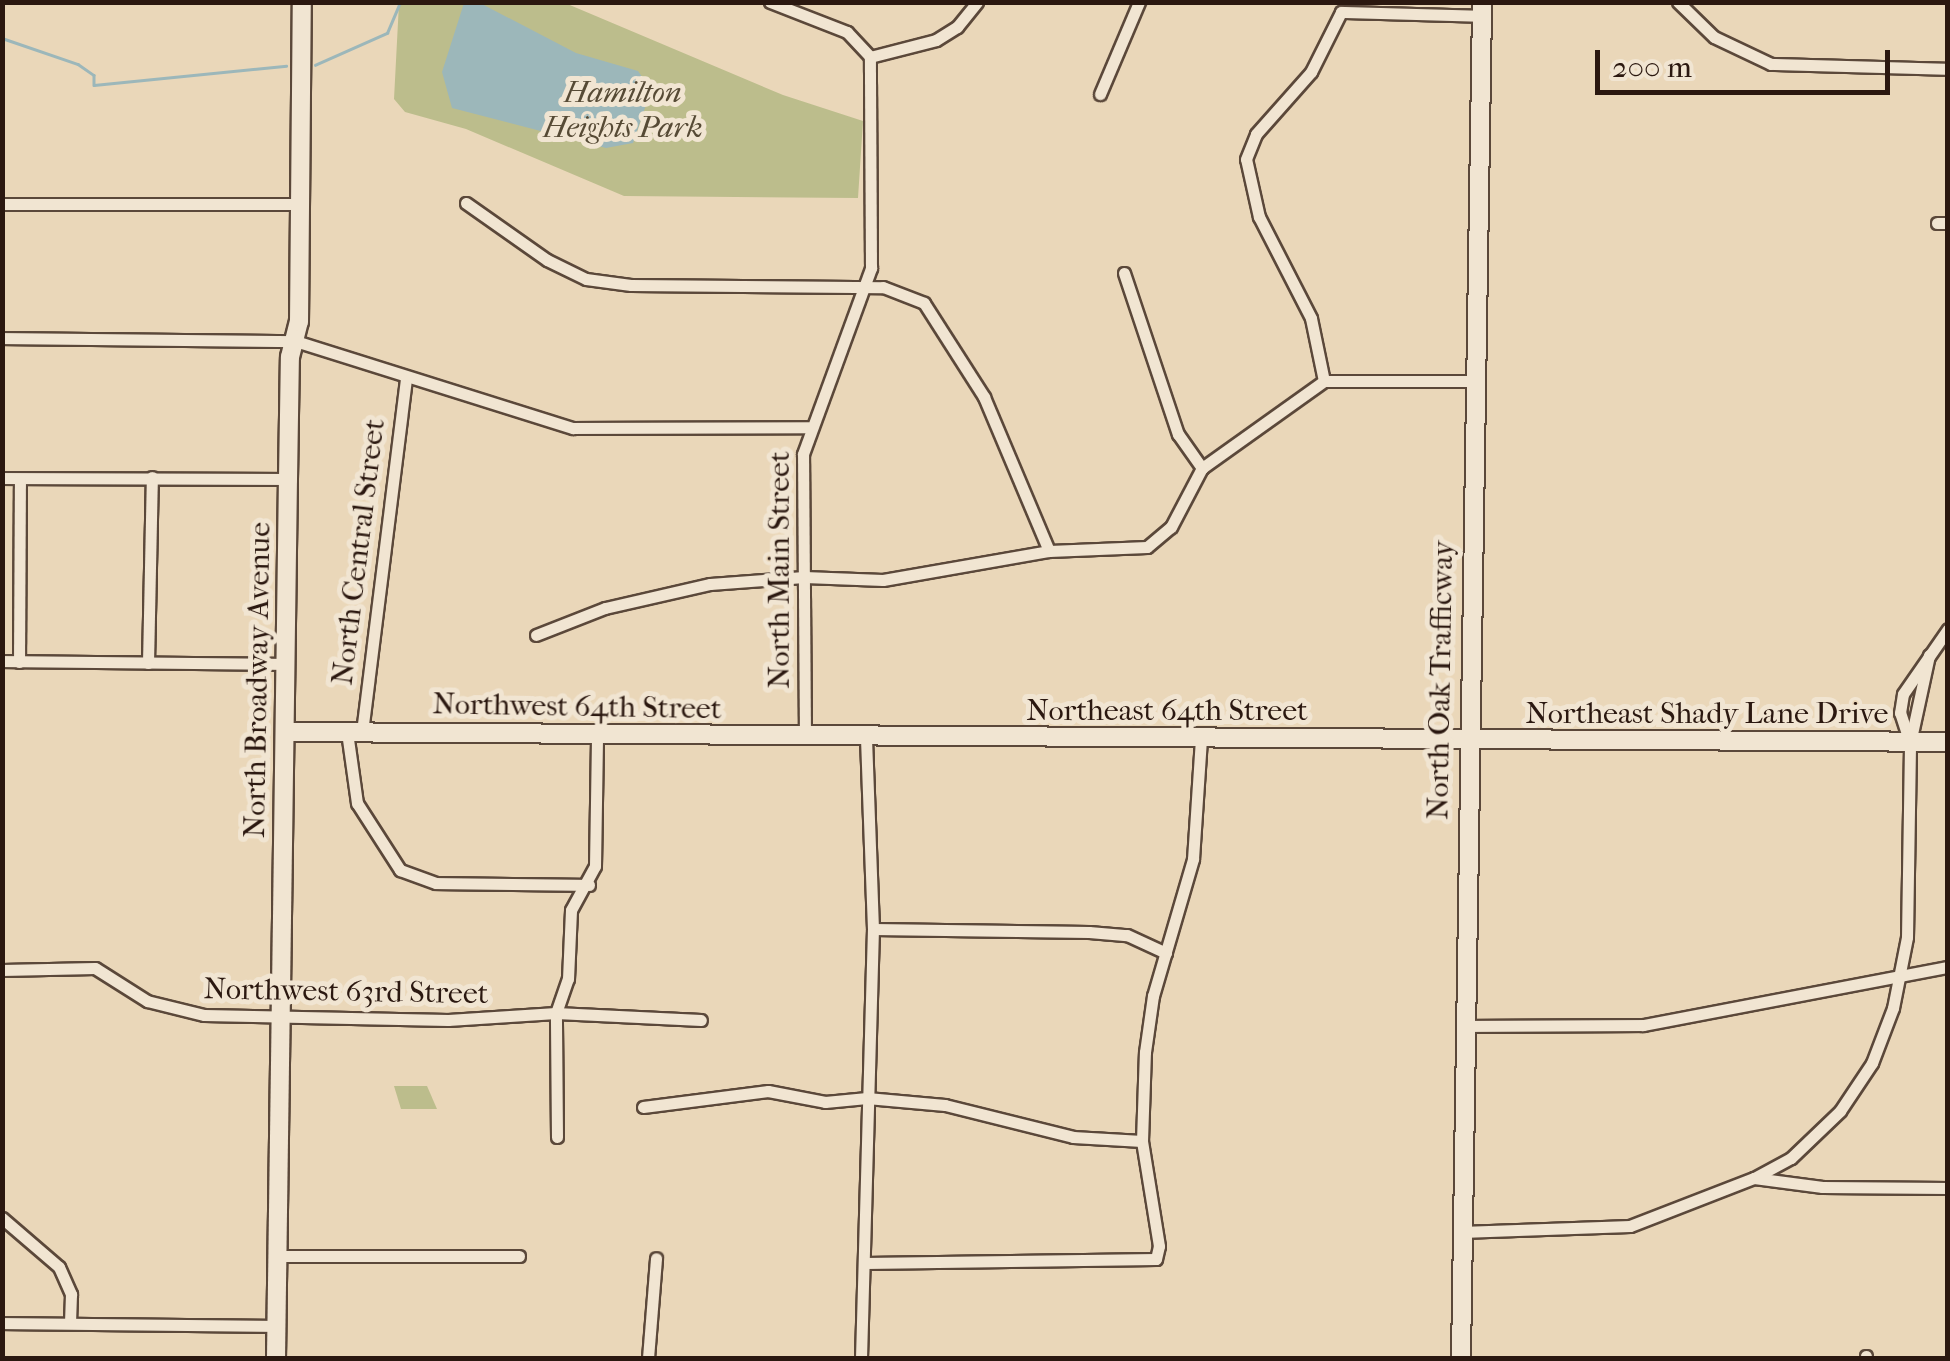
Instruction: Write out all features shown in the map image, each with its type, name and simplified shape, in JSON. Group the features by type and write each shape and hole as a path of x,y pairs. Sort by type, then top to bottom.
{"street":[{"name":"North Broadway Avenue","path":"276,1358 288,480 302,2"},
{"path":"770,2 847,32 870,56 936,40 977,2"},
{"path":"1100,94 1139,2"},
{"path":"1678,2 1714,37 1771,64 1948,69"},
{"path":"1324,381 1311,318 1260,217 1246,160 1256,134 1312,72 1339,7 1482,9"},
{"name":"North Oak Trafficway","path":"1461,1358 1467,741 1482,9"},
{"name":"North Main Street","path":"805,736 808,427 866,286 873,238 870,56"},
{"path":"466,202 547,260 586,279 631,285 866,286 924,303 960,349 1049,551"},
{"path":"2,204 299,204"},
{"path":"1124,273 1178,434 1202,468"},
{"path":"2,338 295,341 573,428 808,427"},
{"name":"North Central Street","path":"406,378 355,732 357,803 400,870 436,883 589,885"},
{"path":"536,634 678,590 804,577 883,580 1049,551 1158,541 1202,468 1324,381 1475,381"},
{"path":"2,478 288,480"},
{"path":"19,662 20,478"},
{"path":"148,663 152,478"},
{"path":"1461,1232 1630,1226 1754,1178 1806,1146 1858,1087 1883,1036 1901,975 1910,742 1900,713 1903,694 1948,629"},
{"path":"2,661 286,664"},
{"name":"Northwest 64th Street","path":"286,732 866,737"},
{"path":"557,1137 556,1013 568,979 571,910 589,885 597,734"},
{"path":"860,1358 873,929 866,737"},
{"name":"Northeast 64th Street","path":"866,737 1467,741"},
{"path":"865,1263 1150,1263 1159,1253 1142,1141 1147,1029 1196,845 1200,739"},
{"name":"Northeast Shady Lane Drive","path":"1467,741 1948,742"},
{"path":"873,929 1128,935 1166,953"},
{"name":"Northwest 63rd Street","path":"2,970 94,968 170,1010 520,1020 556,1013 701,1020"},
{"path":"1464,1026 1643,1025 1948,968"},
{"path":"643,1107 753,1090 825,1102 867,1098 978,1110 1074,1137 1142,1141"},
{"path":"1754,1178 1822,1187 1948,1188"},
{"path":"2,1218 60,1267 71,1294 70,1323"},
{"path":"280,1256 519,1256"},
{"path":"648,1358 656,1258"},
{"path":"2,1322 276,1326"}],"green space":[{"name":"Hamilton Heights Park","path":"399,3 565,3 783,95 863,121 858,198 624,196 466,129 405,112 394,99"},
{"path":"394,1086 427,1086 437,1109 401,1109"}],"water":[{"path":"464,3 480,3 576,53 638,71 651,90 633,143 606,148 452,108 442,72"}],"waterway":[{"path":"315,65 387,33 400,2"},
{"path":"2,38 78,64 94,75 94,85 286,66"}]}
